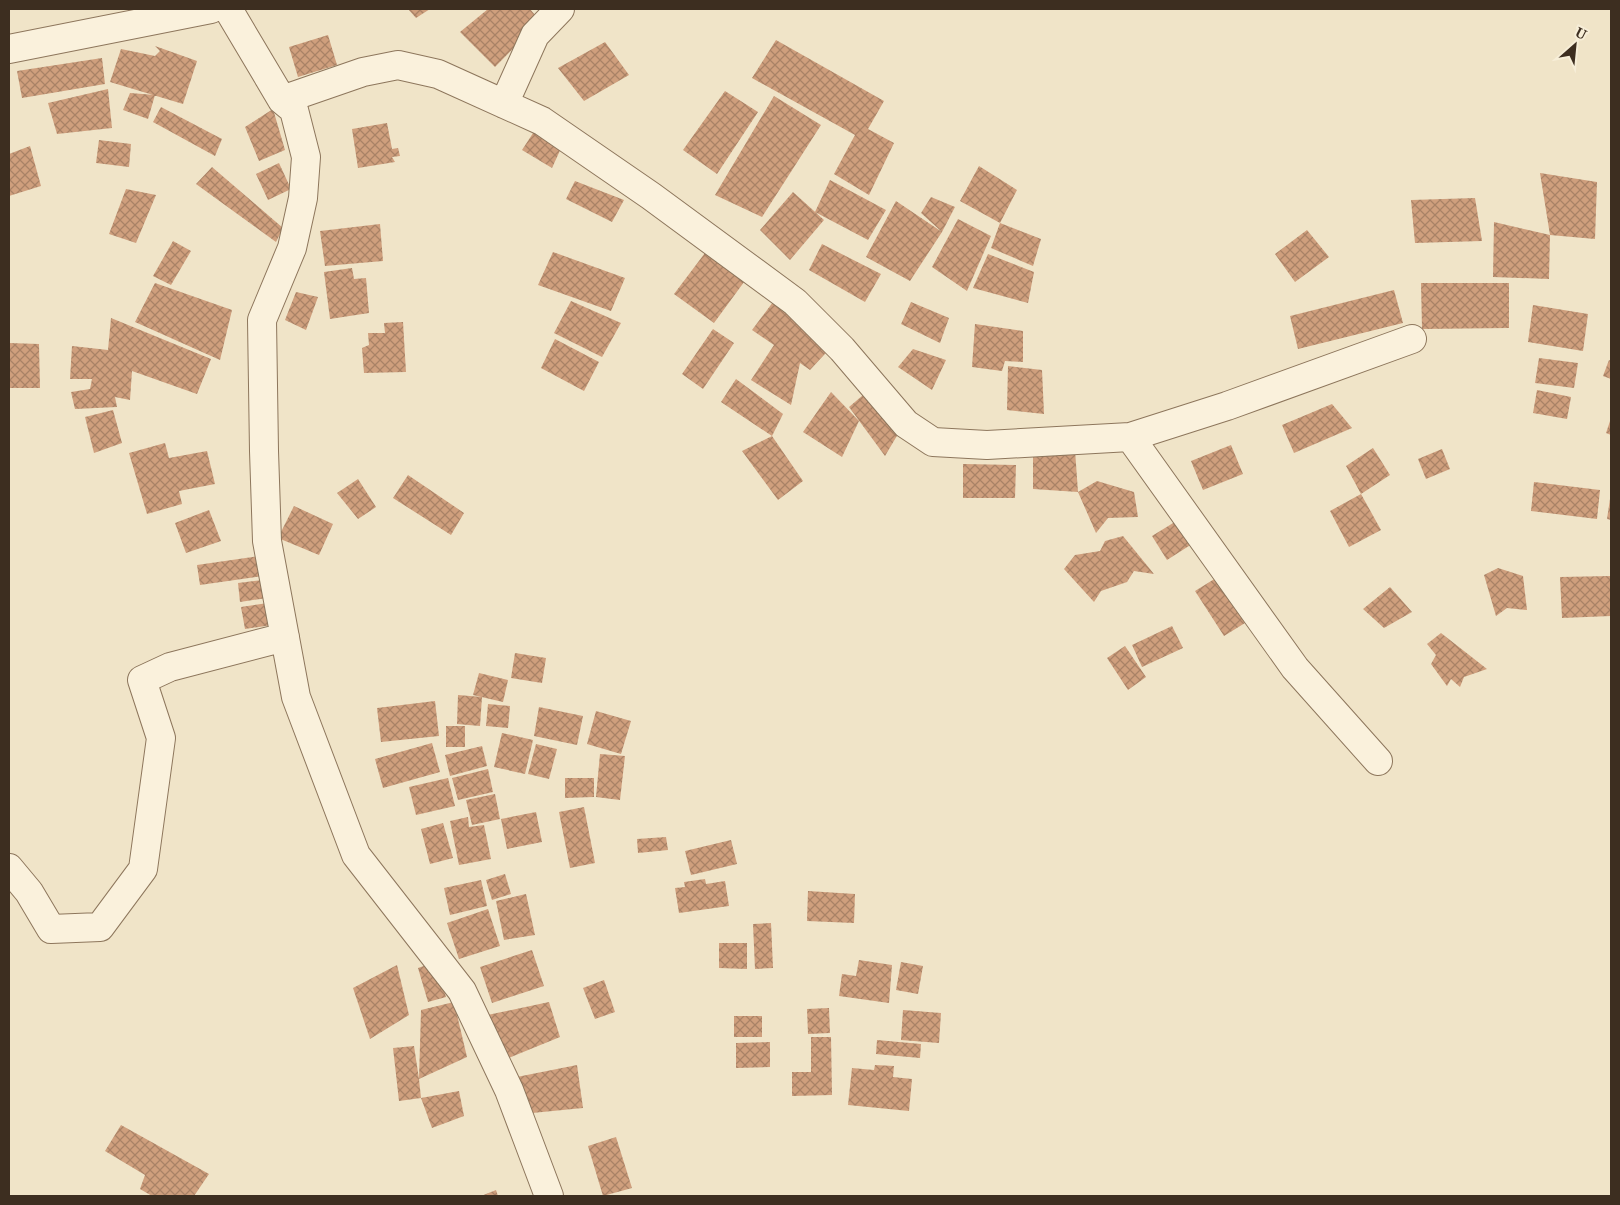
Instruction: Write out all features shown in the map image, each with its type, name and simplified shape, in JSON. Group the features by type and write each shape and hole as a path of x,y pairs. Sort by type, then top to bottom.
{"street":[{"path":"9,50 211,9"},
{"path":"228,9 282,100 294,110 306,157 302,198 292,248 262,320 267,541 296,697 356,855 462,991 509,1090 549,1196"},
{"path":"504,104 535,34 560,9"},
{"path":"282,100 363,72 398,65 438,74 542,121 651,196 795,302 842,349 906,424 933,442 987,445 1130,436 1227,406 1412,339"},
{"path":"1130,436 1295,668 1378,762"},
{"path":"9,868 29,892 51,929 100,927 143,869 161,738 142,680 170,667 285,637"}],"building":[{"path":"408,9 430,9 416,18"},
{"path":"488,9 530,9 540,21 495,67 460,32"},
{"path":"328,35 337,65 298,77 289,47"},
{"path":"776,40 884,101 868,129 894,143 869,195 834,174 855,135 752,78"},
{"path":"605,42 629,75 584,101 558,68"},
{"path":"155,46 197,61 183,104 110,82 121,49 155,56 160,51"},
{"path":"102,58 105,84 22,98 17,71"},
{"path":"108,89 112,128 57,134 48,103"},
{"path":"725,91 758,112 717,174 683,150"},
{"path":"130,93 155,95 148,119 123,110"},
{"path":"774,96 821,125 762,217 715,195"},
{"path":"161,107 222,139 215,156 153,122"},
{"path":"273,109 285,150 259,161 245,127"},
{"path":"387,123 392,149 398,148 400,156 392,157 395,162 358,168 352,129"},
{"path":"537,127 563,144 552,168 522,150"},
{"path":"99,140 131,144 129,167 96,163"},
{"path":"30,146 41,186 9,196 9,154"},
{"path":"279,163 291,189 268,200 256,174"},
{"path":"979,166 1017,190 1000,223 960,201"},
{"path":"212,167 283,228 276,242 196,184"},
{"path":"1540,173 1597,182 1595,239 1550,235"},
{"path":"830,180 886,210 868,240 815,212"},
{"path":"575,181 624,200 612,222 566,199"},
{"path":"126,189 156,195 136,243 109,234"},
{"path":"793,192 824,220 790,260 760,230"},
{"path":"931,197 955,207 942,232 921,213"},
{"path":"1475,198 1482,241 1415,243 1411,200"},
{"path":"896,201 942,232 910,281 866,257"},
{"path":"958,219 991,236 967,291 932,267"},
{"path":"1494,222 1550,235 1549,279 1493,277"},
{"path":"1000,223 1041,239 1033,266 991,248"},
{"path":"380,224 383,261 325,266 320,231"},
{"path":"1307,230 1329,257 1295,282 1275,254"},
{"path":"173,241 191,251 171,285 153,276"},
{"path":"822,244 881,274 865,302 809,270"},
{"path":"708,249 747,278 714,323 674,294"},
{"path":"553,252 625,278 611,311 538,285"},
{"path":"988,254 1034,272 1028,303 973,288"},
{"path":"352,268 354,279 366,278 369,313 330,319 324,272"},
{"path":"155,283 232,310 220,360 135,322"},
{"path":"1421,283 1509,283 1509,328 1422,329"},
{"path":"1394,290 1403,323 1298,349 1290,316"},
{"path":"296,292 318,297 306,330 285,320"},
{"path":"776,298 836,342 810,370 800,363 791,405 751,380 774,345 752,330"},
{"path":"571,301 621,323 602,357 554,333"},
{"path":"911,302 949,318 940,343 901,324"},
{"path":"1533,305 1588,314 1583,351 1528,342"},
{"path":"111,318 211,359 197,394 132,371 130,400 115,397 117,407 75,409 71,392 90,389 92,379 70,379 72,346 108,350"},
{"path":"403,322 406,372 364,373 362,348 369,345 368,333 385,333 384,323"},
{"path":"975,324 1023,331 1023,362 1005,361 1002,371 972,367"},
{"path":"713,329 734,343 703,389 682,374"},
{"path":"555,339 599,362 584,391 541,368"},
{"path":"9,343 39,344 40,388 9,388"},
{"path":"913,349 946,360 932,390 898,367"},
{"path":"1539,358 1578,363 1574,388 1535,383"},
{"path":"1609,360 1611,361 1611,379 1603,376"},
{"path":"1008,366 1042,370 1044,414 1007,410"},
{"path":"736,379 783,414 772,436 721,402"},
{"path":"869,390 901,429 885,456 849,407"},
{"path":"1537,390 1571,397 1567,419 1533,413"},
{"path":"831,392 859,421 842,457 803,432"},
{"path":"1332,404 1352,428 1294,453 1282,425"},
{"path":"113,410 122,443 94,453 85,417"},
{"path":"1611,418 1611,435 1606,433"},
{"path":"772,436 803,481 778,500 742,451"},
{"path":"165,443 169,458 207,451 215,484 179,491 182,504 147,514 129,453"},
{"path":"1231,445 1243,474 1203,490 1191,461"},
{"path":"1373,448 1390,475 1361,494 1346,466"},
{"path":"1033,449 1075,450 1078,492 1033,489"},
{"path":"1442,449 1450,469 1426,479 1418,459"},
{"path":"963,464 1016,465 1015,498 963,498"},
{"path":"408,475 464,513 451,535 393,498"},
{"path":"358,479 376,507 358,519 337,493"},
{"path":"1097,481 1134,492 1138,517 1108,518 1096,533 1078,492"},
{"path":"1534,482 1600,490 1597,519 1531,511"},
{"path":"1361,494 1381,530 1349,547 1330,511"},
{"path":"1611,499 1611,520 1607,519"},
{"path":"294,506 333,524 319,555 278,538"},
{"path":"209,510 221,541 186,553 175,523"},
{"path":"1178,520 1192,544 1167,560 1152,536"},
{"path":"1123,536 1154,574 1134,571 1127,582 1101,591 1094,602 1064,569 1075,555 1100,551 1105,541"},
{"path":"266,555 269,575 200,585 197,565"},
{"path":"1498,568 1523,576 1527,610 1507,608 1496,616 1484,575"},
{"path":"1611,576 1611,616 1562,618 1560,577"},
{"path":"1216,578 1245,623 1224,636 1195,591"},
{"path":"271,579 273,597 240,602 238,583"},
{"path":"1390,587 1412,612 1384,628 1363,609"},
{"path":"275,602 278,624 245,629 241,607"},
{"path":"1172,626 1183,648 1142,667 1132,645"},
{"path":"1441,633 1487,669 1464,677 1460,687 1451,679 1447,686 1431,664 1436,655 1427,644"},
{"path":"1125,646 1146,677 1128,690 1107,658"},
{"path":"515,653 546,658 542,683 511,678"},
{"path":"479,673 508,680 503,702 473,695"},
{"path":"458,695 482,697 480,726 457,724"},
{"path":"435,701 439,736 381,742 377,708"},
{"path":"488,704 510,706 508,728 486,726"},
{"path":"539,707 583,716 577,745 534,736"},
{"path":"596,711 631,721 621,754 587,744"},
{"path":"446,726 465,726 465,747 446,747"},
{"path":"502,733 533,740 525,774 494,767"},
{"path":"432,743 440,772 383,788 375,759"},
{"path":"536,744 557,749 549,779 528,774"},
{"path":"482,746 487,766 450,776 445,755"},
{"path":"600,754 625,756 620,800 596,797"},
{"path":"488,769 493,792 458,800 452,778"},
{"path":"448,778 455,806 416,815 409,787"},
{"path":"565,778 594,778 594,797 565,798"},
{"path":"495,794 500,819 472,825 466,800"},
{"path":"584,807 595,863 570,868 559,812"},
{"path":"536,812 542,842 507,849 501,819"},
{"path":"468,817 469,827 484,825 491,859 459,865 450,821"},
{"path":"443,823 453,858 430,864 421,829"},
{"path":"666,837 668,850 638,853 637,839"},
{"path":"731,840 737,864 691,875 685,851"},
{"path":"505,874 511,894 492,900 486,880"},
{"path":"705,879 706,884 725,881 729,906 679,913 675,888 685,887 684,882"},
{"path":"481,880 487,906 450,915 444,888"},
{"path":"808,891 855,894 854,923 807,921"},
{"path":"526,894 535,935 504,940 496,901"},
{"path":"488,909 500,946 459,959 447,923"},
{"path":"771,923 773,968 755,969 753,924"},
{"path":"719,943 747,943 747,969 719,968"},
{"path":"532,950 544,986 492,1003 480,967"},
{"path":"859,960 892,965 889,1003 839,996 842,974 856,976"},
{"path":"435,962 446,997 428,1002 418,968"},
{"path":"901,962 923,966 918,994 896,990"},
{"path":"397,965 409,1015 370,1039 353,988"},
{"path":"604,980 615,1012 595,1019 583,988"},
{"path":"454,1002 467,1057 419,1079 421,1010"},
{"path":"549,1002 560,1037 499,1062 478,1017"},
{"path":"829,1008 830,1033 808,1034 807,1009"},
{"path":"903,1010 941,1013 939,1043 901,1040"},
{"path":"734,1016 762,1016 762,1037 734,1037"},
{"path":"811,1037 831,1037 832,1095 792,1096 792,1072 811,1072"},
{"path":"877,1040 921,1044 920,1058 876,1054"},
{"path":"770,1042 770,1067 736,1068 736,1043"},
{"path":"414,1046 421,1098 399,1101 393,1048"},
{"path":"577,1065 583,1108 522,1114 507,1079"},
{"path":"875,1065 894,1066 893,1077 912,1079 909,1111 848,1105 852,1068 874,1070"},
{"path":"459,1091 464,1116 432,1128 421,1098"},
{"path":"121,1125 209,1174 194,1196 152,1196 140,1189 145,1175 105,1151"},
{"path":"616,1137 632,1188 603,1196 588,1146"},
{"path":"496,1190 498,1196 481,1196"}]}
